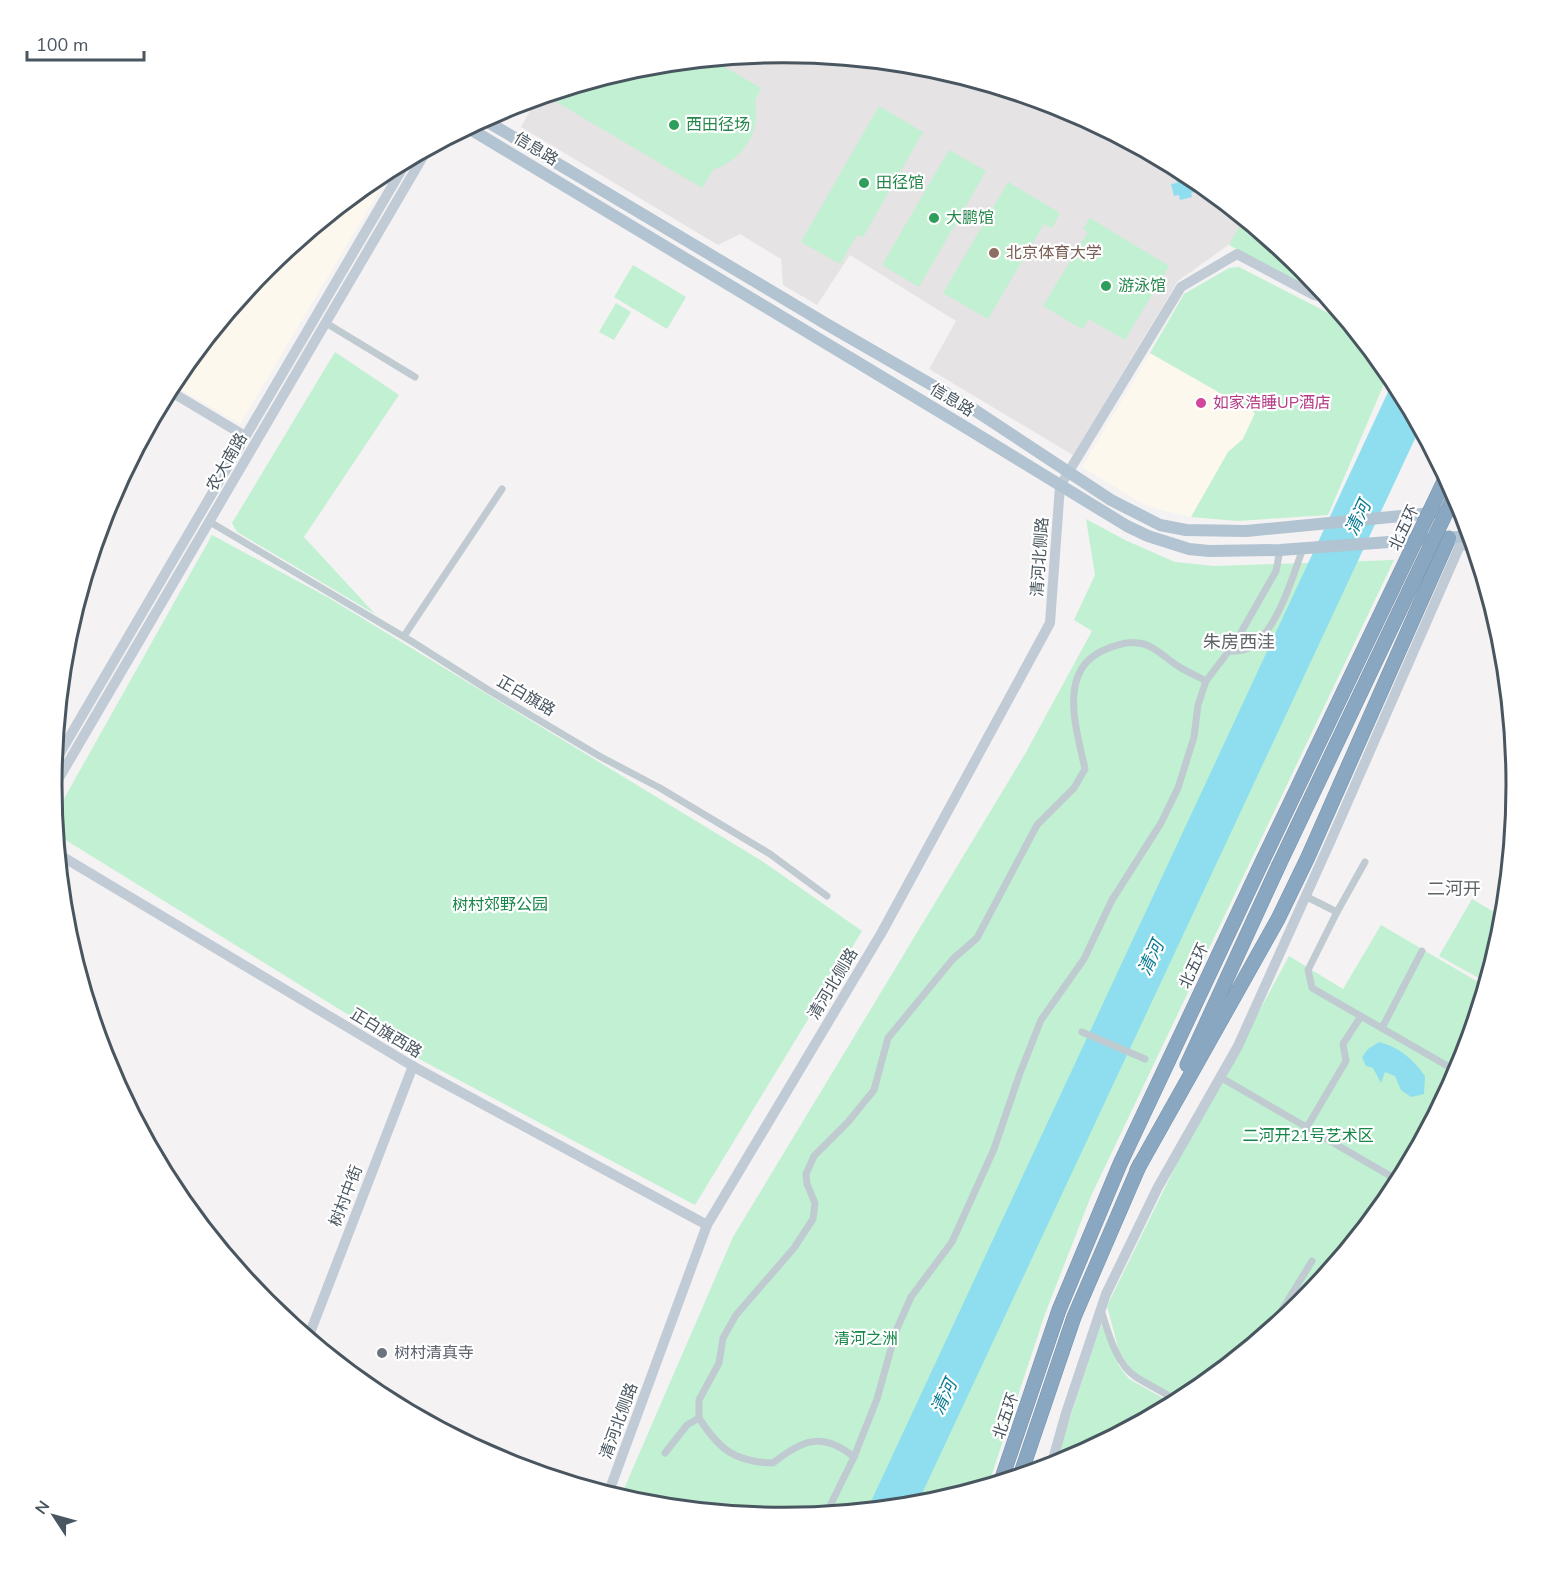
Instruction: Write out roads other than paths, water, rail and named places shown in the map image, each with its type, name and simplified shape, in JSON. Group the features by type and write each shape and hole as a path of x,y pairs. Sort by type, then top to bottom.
{"highway":[{"name":"北五环","path":"1004,1473 1059,1310 1120,1164 1442,486"},
{"name":"北五环","path":"1023,1466 1074,1317 1137,1170 1450,505"},
{"path":"1137,1170 1278,919 1462,537"}],"main road":[{"name":"信息路","path":"492,124 970,407 1111,500 1160,525 1186,530 1227,532 1453,511"},
{"name":"信息路","path":"475,132 1127,526 1169,544 1209,551 1280,550 1462,537"}],"street":[{"name":"农大南路","path":"62,771 421,160"},
{"name":"农大南路","path":"63,748 399,174"},
{"path":"1060,486 1181,287 1238,254 1314,295"},
{"path":"326,323 415,377"},
{"path":"176,395 243,439"},
{"path":"173,400 243,439"},
{"name":"清河北侧路","path":"611,1486 706,1226 882,932 1050,623 1060,486"},
{"path":"404,636 502,489"},
{"name":"正白旗路","path":"210,522 404,636 499,697 601,757 660,788 770,854 827,896"},
{"path":"1053,1455 1106,1294 1158,1187 1238,1046 1462,537"},
{"path":"1229,651 1244,650 1268,632 1290,586 1300,548"},
{"path":"830,1506 854,1457 877,1399 896,1331 911,1297 952,1242 994,1149 1041,1020 1084,959 1112,900 1161,823 1178,788 1194,737 1198,705 1206,681 1229,651 1276,571 1280,550"},
{"path":"854,1457 827,1442 813,1440 789,1450 773,1463 754,1462 735,1456 713,1440 699,1418 699,1400 719,1363 723,1338 736,1315 794,1248 813,1220 815,1203 807,1185 806,1174 814,1156 848,1122 874,1090 888,1038 953,959 977,938 1037,825 1074,788 1084,769 1073,707 1076,678 1094,655 1115,645 1138,642 1151,647 1179,667 1206,681"},
{"name":"正白旗西路","path":"66,859 413,1066 706,1226"},
{"path":"1365,862 1308,970 1312,988 1449,1067"},
{"path":"1305,896 1337,912"},
{"path":"1382,1028 1422,951"},
{"path":"1307,1127 1346,1061 1343,1044 1360,1016"},
{"path":"1082,1032 1145,1059"},
{"name":"树村中街","path":"311,1330 413,1066"},
{"path":"1220,1077 1391,1176"},
{"path":"1285,1305 1312,1261"},
{"path":"1101,1310 1110,1338 1119,1357 1130,1372 1169,1396"},
{"path":"665,1453 687,1425 699,1418"}],"water":[{"path":"1176,178 1196,192 1191,193 1192,197 1180,200 1179,195 1174,196 1171,184 1177,183"},
{"name":"清河","path":"1389,390 1416,436 922,1495 871,1502"},
{"path":"1379,1042 1399,1050 1416,1064 1425,1076 1424,1094 1411,1097 1401,1090 1395,1076 1385,1072 1381,1083 1373,1068 1366,1066 1362,1057 1368,1049"}],"place":[{"name":"西田径场","path":"674,125"},
{"name":"田径馆","path":"864,183"},
{"name":"大鹏馆","path":"934,218"},
{"name":"北京体育大学","path":"994,253"},
{"name":"游泳馆","path":"1106,286"},
{"name":"如家浩睡UP酒店","path":"1201,403"},
{"name":"树村清真寺","path":"382,1353"}],"district":[{"name":"朱房西洼","path":"1239,642"},
{"name":"二河开","path":"1454,889"}],"park label":[{"name":"树村郊野公园","path":"500,905"},
{"name":"二河开21号艺术区","path":"1308,1136"},
{"name":"清河之洲","path":"866,1339"}]}
